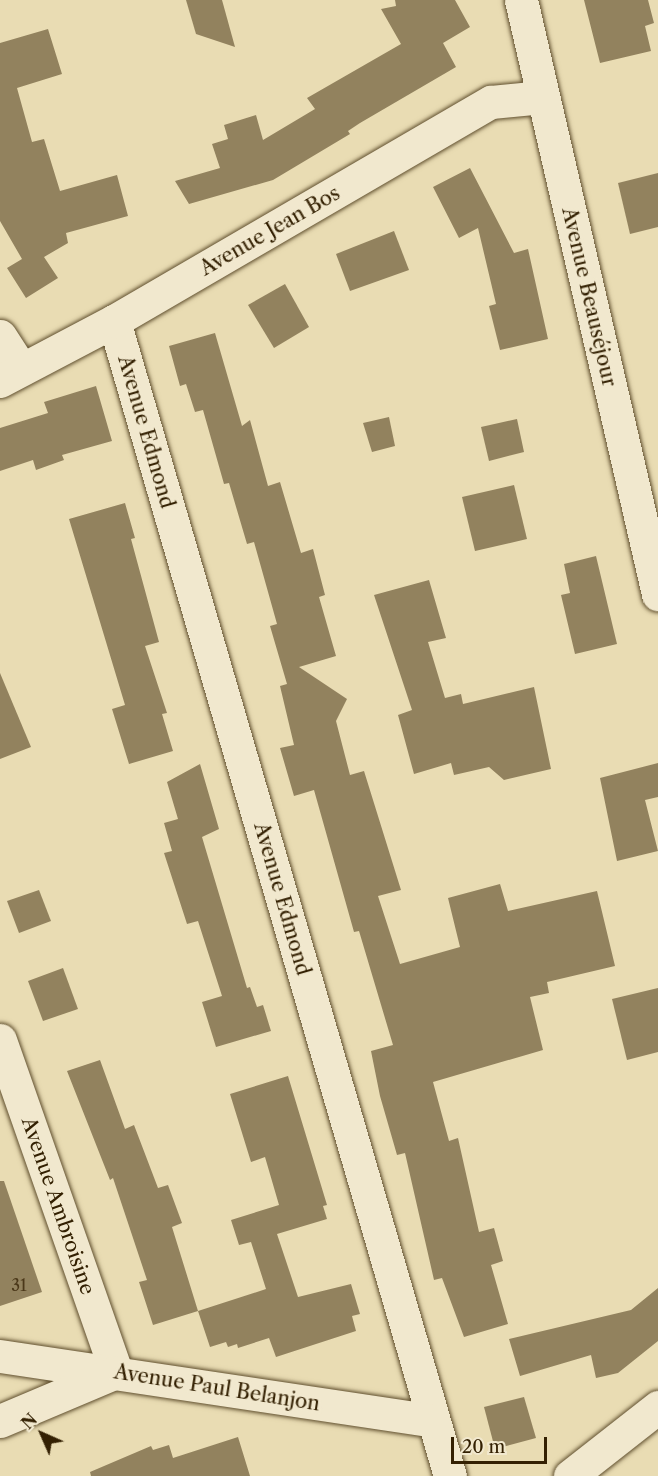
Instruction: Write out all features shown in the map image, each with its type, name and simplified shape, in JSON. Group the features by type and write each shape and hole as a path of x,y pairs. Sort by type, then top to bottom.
{"street":[{"name":"Avenue Beauséjour","path":"521,0 658,594"},
{"name":"Avenue Jean Bos","path":"11,374 114,321 491,102 543,98"},
{"name":"Avenue Edmond","path":"114,321 450,1476"},
{"path":"0,336 11,374"},
{"name":"Avenue Ambroisine","path":"0,1040 117,1372"},
{"name":"Avenue Paul Belanjon","path":"0,1356 433,1421"},
{"path":"0,1421 117,1372"},
{"path":"570,1476 658,1407"}],"building":[{"path":"186,0 222,0 235,47 196,34"},
{"path":"395,0 455,0 470,27 443,43 456,67 360,123 348,131 350,134 273,180 189,204 175,181 220,168 212,144 228,139 224,125 256,115 263,140 315,109 307,98 401,44 381,9 396,6"},
{"path":"584,0 648,0 654,23 645,26 651,51 600,63"},
{"path":"48,29 62,74 17,88 32,142 44,139 60,191 117,175 128,216 66,233 68,243 44,257 58,278 26,298 7,268 22,259 0,221 0,43"},
{"path":"470,168 514,253 528,249 548,339 500,350 489,306 496,304 478,228 459,238 433,187"},
{"path":"658,173 658,227 630,234 618,183"},
{"path":"394,231 409,270 350,291 336,254"},
{"path":"285,284 309,327 274,348 248,305"},
{"path":"215,333 242,426 250,420 268,486 280,482 301,553 313,549 325,595 319,597 336,656 299,667 347,699 336,721 350,775 364,771 401,890 378,896 400,964 460,947 448,898 500,884 508,911 597,891 615,966 547,982 549,993 530,997 543,1050 433,1082 449,1141 458,1138 479,1232 494,1228 503,1261 491,1265 508,1324 464,1337 442,1278 434,1280 405,1153 397,1155 380,1096 371,1051 393,1045 359,931 354,932 314,790 294,796 280,748 294,745 280,686 287,684 270,626 277,624 254,542 247,544 229,483 224,484 203,410 195,412 186,384 180,386 169,346"},
{"path":"96,386 112,441 62,455 64,460 36,470 33,460 0,471 0,428 48,413 44,402"},
{"path":"389,417 395,446 372,452 363,423"},
{"path":"517,419 524,452 489,461 481,427"},
{"path":"514,485 527,539 475,551 462,497"},
{"path":"125,503 135,538 131,539 159,642 145,646 167,713 162,714 173,751 129,764 112,709 125,705 69,519"},
{"path":"596,556 617,644 575,654 561,595 570,593 564,564"},
{"path":"429,580 446,638 428,642 445,698 461,694 463,704 534,687 551,769 504,780 489,767 454,775 451,763 414,774 398,715 412,710 374,595"},
{"path":"0,673 31,747 0,759"},
{"path":"658,763 658,797 645,800 658,851 617,861 600,778"},
{"path":"200,764 219,829 202,837 247,988 250,987 257,1007 263,1005 271,1031 216,1047 202,1002 222,996 198,921 187,924 164,853 172,851 164,823 178,819 167,782"},
{"path":"39,890 51,921 19,933 7,901"},
{"path":"63,968 78,1009 43,1021 28,981"},
{"path":"658,988 658,1052 627,1060 612,999"},
{"path":"100,1060 125,1129 134,1125 158,1188 168,1185 182,1223 172,1227 198,1311 153,1325 139,1282 147,1280 113,1178 110,1180 67,1071"},
{"path":"288,1076 327,1205 323,1206 327,1219 277,1234 298,1297 351,1284 360,1314 352,1316 356,1331 276,1357 269,1338 238,1348 237,1344 228,1347 226,1342 210,1347 198,1311 266,1289 251,1242 239,1245 231,1220 279,1205 265,1157 251,1162 230,1094"},
{"path":"0,1181 4,1181 42,1292 0,1306"},
{"path":"658,1288 658,1341 618,1373 596,1378 591,1355 520,1376 509,1339 631,1310"},
{"path":"524,1397 536,1438 495,1449 484,1407"},
{"path":"238,1437 250,1476 91,1476 90,1472 151,1446 153,1450 169,1445 173,1458"}]}
